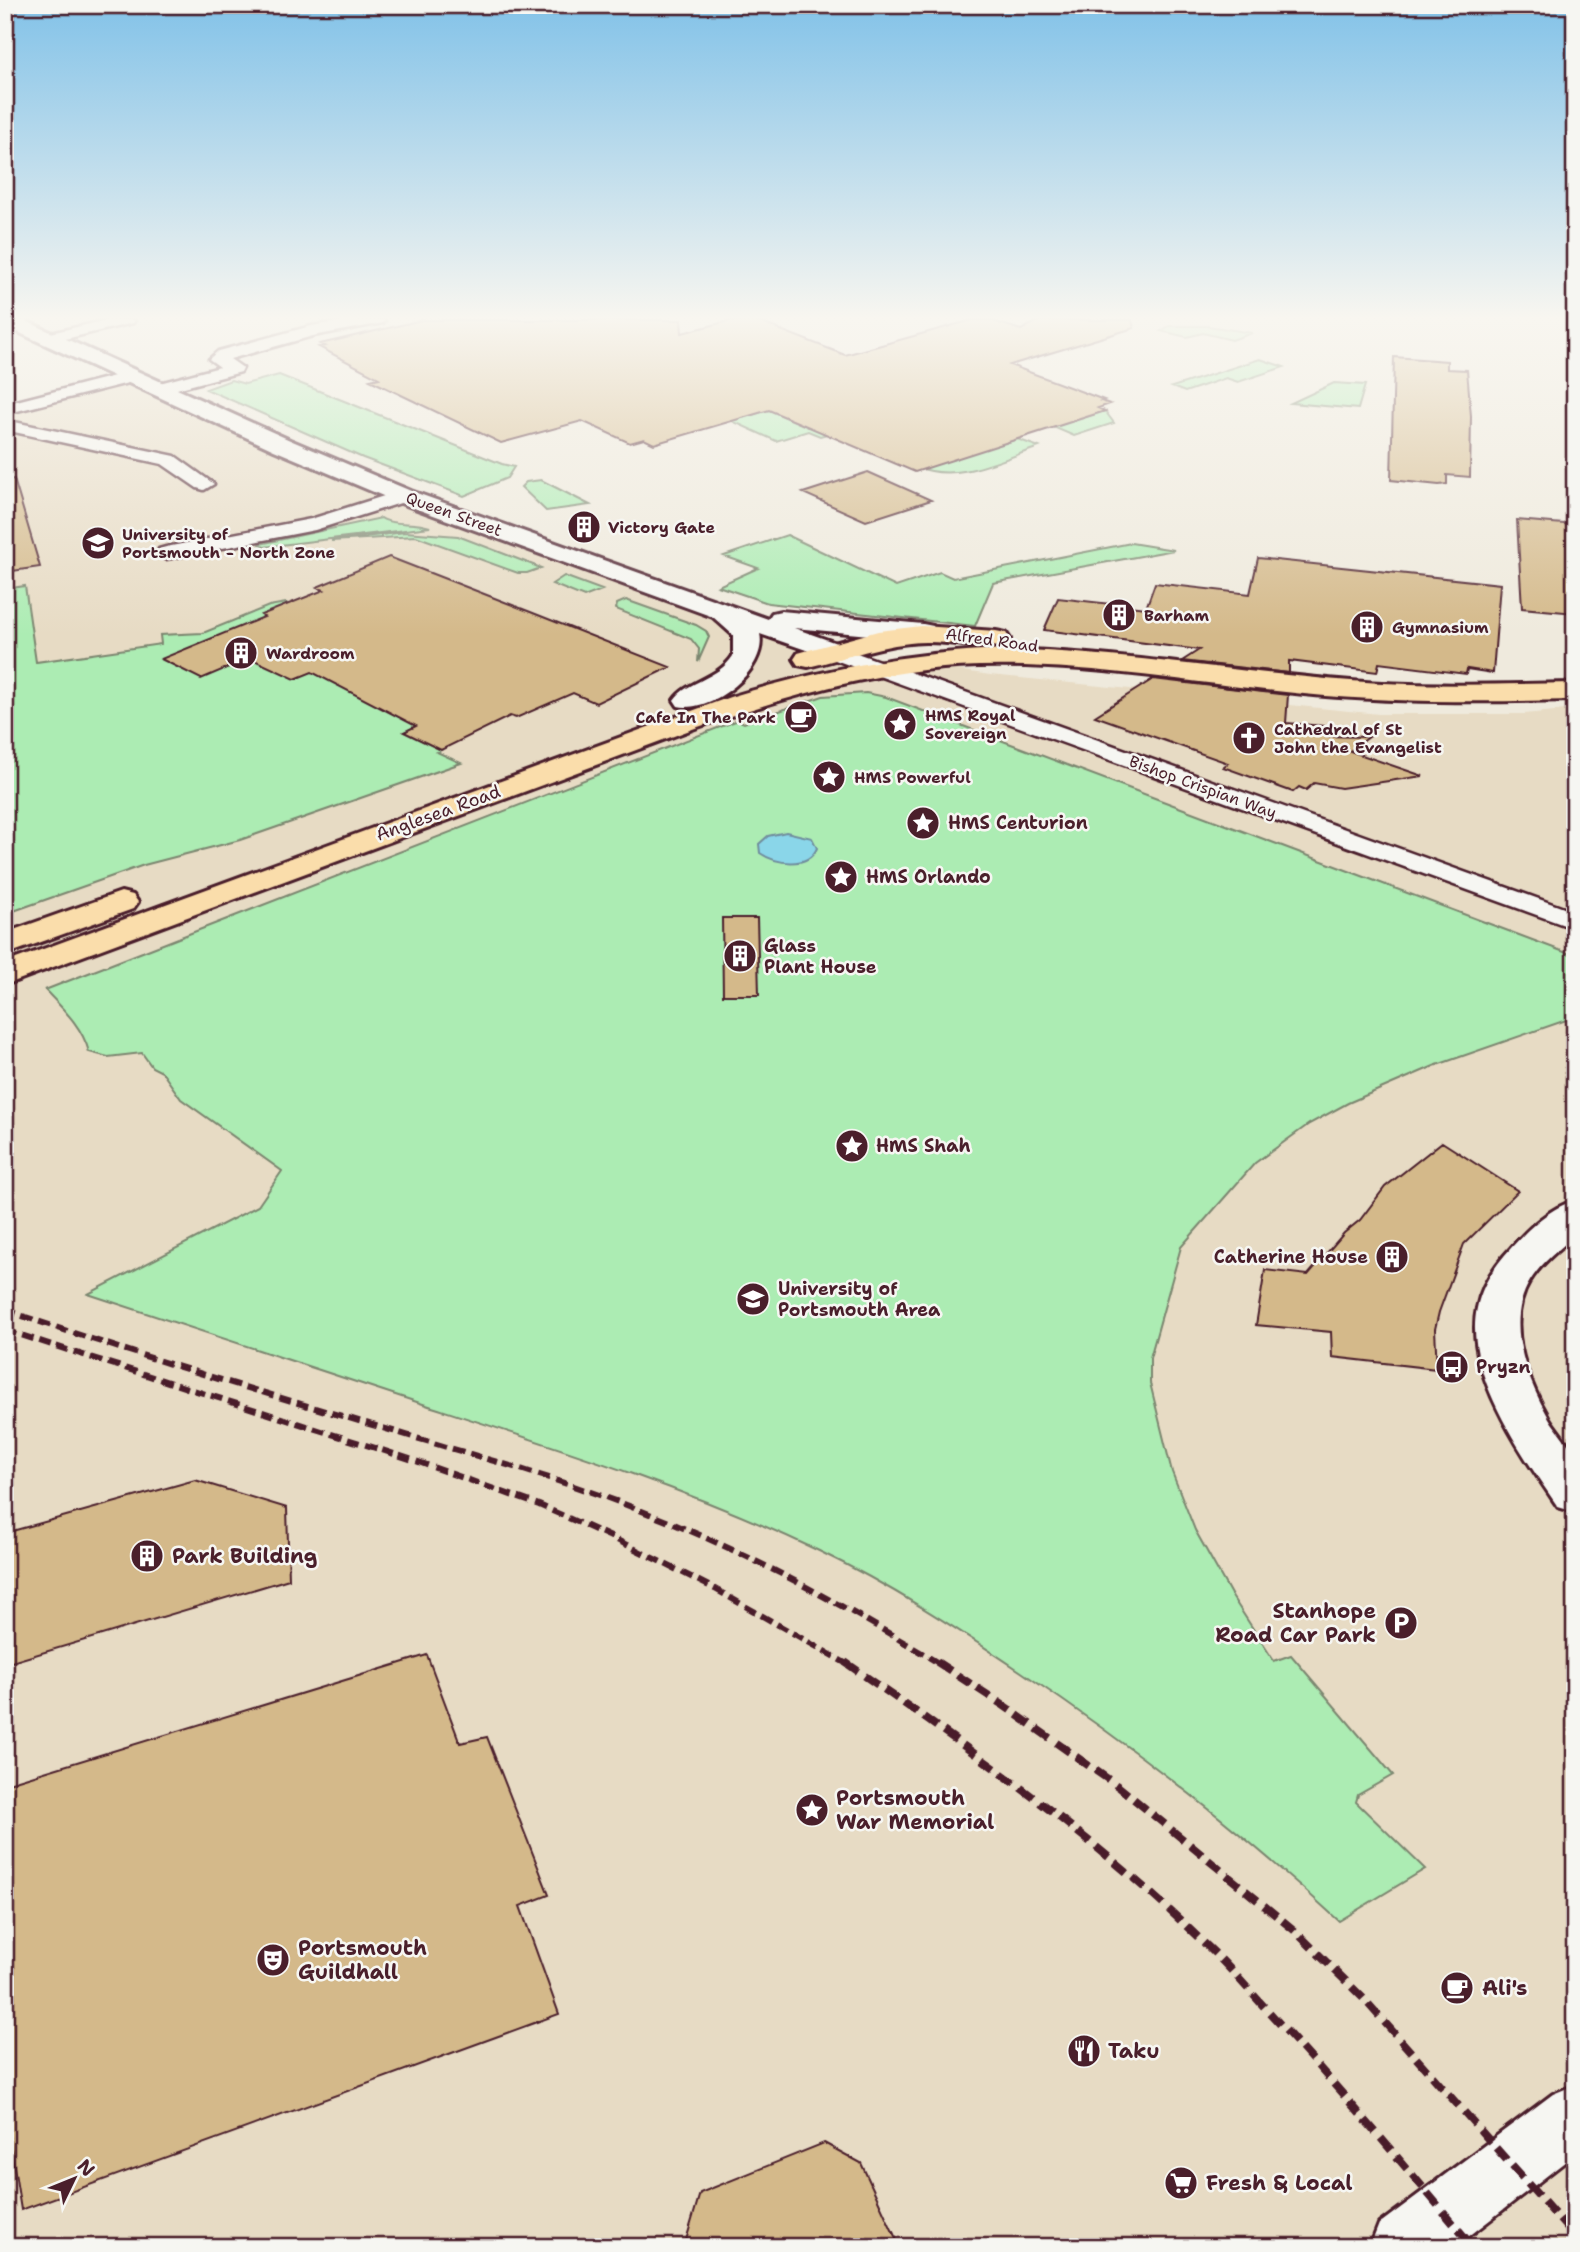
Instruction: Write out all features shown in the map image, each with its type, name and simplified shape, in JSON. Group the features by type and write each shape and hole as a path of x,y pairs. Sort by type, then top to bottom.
{"main road":[{"name":"Alfred Road","path":"832,651 878,638 923,632 985,637 1153,668"},
{"path":"832,651 865,654 974,649 1059,660"},
{"name":"Anglesea Road","path":"5,945 176,881 832,651"},
{"name":"Alfred Road","path":"875,668 956,659 1059,660 1354,690 1475,693 1575,691"},
{"name":"Anglesea Road","path":"5,975 219,893 752,699 875,668"},
{"name":"Alfred Road","path":"1475,693 1575,676"}],"street":[{"path":"5,425 169,460 204,484"},
{"name":"Queen Street","path":"241,425 403,496 832,651"},
{"path":"166,553 315,524 403,496"},
{"path":"720,610 754,616 923,632"},
{"path":"688,700 727,678 738,668 748,651 748,637 743,628 720,610"},
{"name":"Bishop Crispian Way","path":"832,651 1575,921"},
{"path":"1575,1214 1527,1254 1505,1284 1498,1314 1498,1344 1523,1415 1545,1453 1575,1494"},
{"path":"1402,2247 1559,2127"}],"shaded area":[{"name":"University of Portsmouth Area","path":"5,425 238,425 282,445 832,651 990,675 1379,714 1524,714 1575,709 1575,2247 5,2247"}],"green space":[{"path":"288,425 405,425 514,467 507,478 464,496 363,458"},
{"path":"741,425 814,425 831,433 820,436 808,431 776,441"},
{"path":"1059,425 1108,425 1074,436 1053,427"},
{"path":"1017,439 1039,447 963,471 932,471 917,467"},
{"path":"541,480 590,505 546,511 521,487 526,482"},
{"path":"381,518 391,522 430,527 264,547 260,544"},
{"path":"405,532 458,536 541,568 518,573 416,536 331,541"},
{"path":"787,535 896,587 940,572 953,578 1131,543 1174,550 993,583 975,626 768,603 718,586 758,568 724,556"},
{"path":"564,576 602,590 584,597 552,584"},
{"path":"25,586 36,662 161,644 160,635 203,633 269,606 286,603 487,693 404,732 461,763 240,840 144,865 5,914 5,589"},
{"path":"626,600 706,631 709,637 698,662 699,649 691,639 616,609 617,604"},
{"path":"866,693 886,697 1575,956 1575,1017 1434,1066 1348,1103 1309,1124 1255,1163 1181,1247 1150,1358 1150,1383 1172,1472 1195,1530 1233,1598 1274,1661 1291,1655 1393,1775 1358,1795 1356,1802 1425,1869 1339,1921 1185,1790 1104,1729 947,1623 845,1564 723,1508 625,1471 88,1294 258,1206 282,1171 181,1099 162,1072 152,1067 142,1053 108,1057 89,1052 77,1026 45,990 738,720 744,723 823,696"}],"water":[{"path":"786,832 812,838 817,848 813,855 799,862 783,862 760,853 759,844 768,836"}],"building":[{"path":"464,425 567,425 501,443"},
{"path":"591,425 718,425 654,444 644,439 630,443"},
{"path":"805,425 1061,425 915,472"},
{"path":"1392,425 1471,425 1470,477 1447,475 1447,484 1439,485 1391,480"},
{"path":"868,472 931,500 866,521 803,493"},
{"path":"14,479 40,567 5,572 5,480"},
{"path":"1517,520 1575,525 1575,613 1522,608"},
{"name":"Wardroom","path":"389,557 670,667 596,703 573,693 516,718 510,716 441,750 404,732 416,726 312,672 295,679 250,658 201,679 161,659 264,617 261,615 324,590 317,587"},
{"name":"Gymnasium","path":"1258,558 1500,584 1493,673 1467,669 1466,674 1379,663 1377,672 1289,661 1289,673 1182,661 1199,650 1044,630 1058,598 1146,608 1155,583 1250,594"},
{"name":"Cathedral of St John the Evangelist","path":"1153,679 1288,695 1286,723 1324,726 1324,736 1369,737 1350,751 1423,776 1341,788 1314,783 1306,790 1299,787 1293,792 1223,767 1228,763 1095,716"},
{"name":"Glass Plant House","path":"722,918 757,918 759,995 723,995"},
{"name":"Catherine House","path":"1442,1142 1518,1191 1464,1244 1435,1329 1437,1369 1332,1357 1331,1332 1256,1325 1265,1270 1308,1275 1344,1233 1360,1220 1385,1187"},
{"name":"Park Building","path":"195,1480 287,1508 289,1579 5,1664 5,1533"},
{"name":"Portsmouth Guildhall","path":"427,1655 460,1743 487,1737 549,1895 520,1906 559,2014 21,2210 5,2111 5,1784"},
{"path":"824,2143 861,2163 900,2247 684,2247 700,2193"}],"railway":[{"path":"5,1310 198,1373 527,1471 627,1505 696,1533 767,1567 872,1623 940,1664"},
{"path":"5,1330 413,1460 539,1505 611,1537 715,1589 847,1664"},
{"path":"845,1662 1075,1829 1162,1903 1220,1958 1372,2128 1473,2247"},
{"path":"937,1662 1119,1787 1294,1930 1363,1998 1575,2237"}],"place":[{"name":"Victory Gate","path":"584,527"},
{"name":"University of Portsmouth - North Zone","path":"98,543"},
{"name":"Barham","path":"1119,615"},
{"name":"Gymnasium","path":"1367,627"},
{"name":"Wardroom","path":"241,653"},
{"name":"Cafe In The Park","path":"801,717"},
{"name":"HMS Royal Sovereign","path":"900,724"},
{"name":"Cathedral of St John the Evangelist","path":"1249,738"},
{"name":"HMS Powerful","path":"829,777"},
{"name":"HMS Centurion","path":"923,823"},
{"name":"HMS Orlando","path":"841,877"},
{"name":"Glass Plant House","path":"740,956"},
{"name":"HMS Shah","path":"852,1146"},
{"name":"Catherine House","path":"1392,1257"},
{"name":"University of Portsmouth Area","path":"753,1299"},
{"name":"Pryzn","path":"1452,1367"},
{"name":"Park Building","path":"147,1556"},
{"name":"Stanhope Road Car Park","path":"1401,1623"},
{"name":"Portsmouth War Memorial","path":"812,1810"},
{"name":"Portsmouth Guildhall","path":"273,1960"},
{"name":"Ali's","path":"1457,1988"},
{"name":"Taku","path":"1084,2051"},
{"name":"Fresh & Local","path":"1181,2183"}]}
